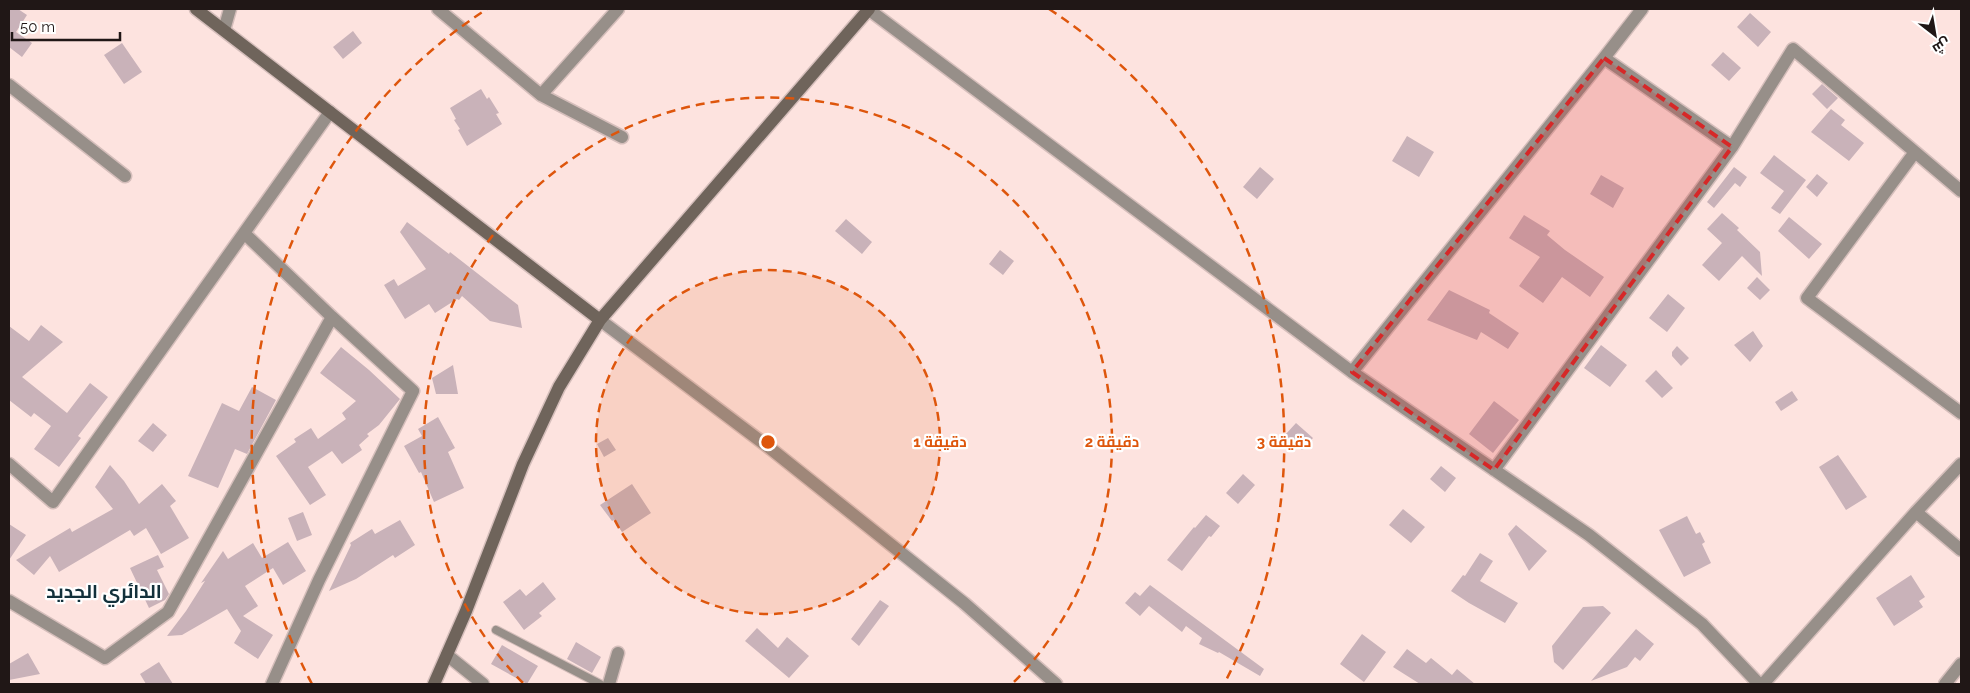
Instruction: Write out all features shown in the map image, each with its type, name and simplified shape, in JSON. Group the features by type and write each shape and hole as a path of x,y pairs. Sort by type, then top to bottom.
{"street":[{"path":"196,9 771,449 964,604 1056,684"},
{"path":"224,30 230,9"},
{"path":"438,9 541,95 622,137"},
{"path":"541,95 618,9"},
{"path":"434,684 466,611 523,464 558,387 600,320 869,9 1352,372 1589,535 1702,624 1759,684"},
{"path":"1352,372 1642,9"},
{"path":"1494,470 1732,147 1793,49 1961,191"},
{"path":"1604,58 1732,147"},
{"path":"9,85 125,176"},
{"path":"9,464 53,502 330,112"},
{"path":"1915,152 1807,298 1961,412"},
{"path":"244,234 413,391 319,580 272,684"},
{"path":"9,601 105,658 168,612 332,317"},
{"path":"1763,684 1961,464"},
{"path":"1916,512 1961,550"},
{"path":"609,684 618,653"},
{"path":"447,655 484,684"},
{"path":"1945,684 1961,664"}],"lane":[{"path":"496,630 600,684"}],"highlighted area":[{"path":"1604,58 1732,147 1494,470 1352,372"}],"building":[{"path":"9,9 18,9 27,15 16,32 32,43 22,57 9,47"},
{"path":"1750,13 1771,32 1758,47 1737,27"},
{"path":"353,31 362,43 343,59 333,47"},
{"path":"122,43 142,72 124,84 104,55"},
{"path":"1723,52 1741,68 1729,81 1711,65"},
{"path":"1822,84 1838,98 1827,109 1812,94"},
{"path":"481,89 487,99 489,97 499,113 496,114 502,124 467,146 458,130 460,129 454,120 456,119 450,108"},
{"path":"1831,109 1845,120 1841,125 1864,143 1849,161 1811,132"},
{"path":"1407,136 1434,152 1419,177 1392,161"},
{"path":"1774,155 1806,180 1780,214 1771,208 1784,191 1760,173"},
{"path":"1260,167 1274,179 1257,199 1243,187"},
{"path":"1734,167 1747,177 1740,187 1735,183 1714,208 1707,202"},
{"path":"1817,174 1828,183 1817,197 1806,187"},
{"path":"1601,175 1624,188 1613,208 1590,194"},
{"path":"1722,213 1739,228 1737,230 1760,252 1762,276 1742,256 1719,281 1702,265 1722,243 1707,229"},
{"path":"1524,215 1550,231 1547,235 1604,277 1590,297 1562,277 1543,303 1519,286 1540,257 1509,238"},
{"path":"1789,217 1822,244 1809,259 1778,231"},
{"path":"846,219 872,242 862,254 835,231"},
{"path":"407,222 449,254 450,252 518,305 522,328 490,321 462,296 459,300 457,299 435,313 429,304 405,319 384,285 394,279 398,286 426,269 400,232"},
{"path":"1000,250 1014,261 1003,275 989,264"},
{"path":"1757,277 1770,290 1760,300 1747,288"},
{"path":"1449,290 1490,310 1489,313 1519,333 1508,349 1481,332 1477,340 1427,320"},
{"path":"1668,294 1685,308 1667,332 1649,318"},
{"path":"41,325 63,342 22,377 67,413 90,383 108,397 78,436 81,438 59,467 34,449 51,426 34,413 31,417 9,400 9,326 29,341"},
{"path":"1753,331 1763,346 1750,362 1734,345"},
{"path":"1601,345 1627,365 1610,387 1584,368"},
{"path":"1677,346 1689,358 1681,366 1672,356 1672,352"},
{"path":"341,347 400,399 379,425 367,434 369,436 359,445 362,450 342,464 332,451 308,467 326,495 310,505 276,456 296,442 294,439 311,428 318,439 346,419 342,413 356,401 320,373"},
{"path":"453,365 458,394 436,394 432,378"},
{"path":"1656,370 1673,388 1662,398 1645,381"},
{"path":"252,387 276,400 247,454 235,449 218,488 188,476 222,403 239,411"},
{"path":"1792,391 1798,400 1781,411 1775,402"},
{"path":"1494,401 1519,420 1493,453 1469,434"},
{"path":"438,417 455,448 448,452 464,488 434,502 421,472 419,473 404,446 422,436 418,429"},
{"path":"153,423 167,435 153,452 138,441"},
{"path":"1296,423 1313,438 1302,450 1285,435"},
{"path":"608,438 616,450 604,457 597,444"},
{"path":"1838,455 1867,497 1846,510 1819,467"},
{"path":"110,465 124,481 139,504 162,484 176,501 170,506 189,538 161,554 146,528 134,536 130,530 59,572 50,556 34,575 16,560 70,528 72,532 113,509 95,487"},
{"path":"1441,466 1456,478 1445,492 1430,479"},
{"path":"1243,474 1255,485 1238,504 1226,493"},
{"path":"632,484 651,513 622,532 600,505"},
{"path":"1403,509 1425,527 1411,543 1389,525"},
{"path":"303,512 312,535 297,541 288,518"},
{"path":"1206,515 1220,526 1211,537 1209,536 1182,571 1167,560"},
{"path":"1687,516 1696,534 1700,532 1705,542 1702,544 1711,563 1684,577 1659,530"},
{"path":"400,520 415,545 395,558 393,555 356,579 329,591 351,545 350,543 372,529 375,534"},
{"path":"9,524 26,535 9,560"},
{"path":"1516,525 1547,551 1529,571 1508,534"},
{"path":"288,542 306,571 283,585 273,568 245,586 258,606 243,616 273,635 258,659 234,643 241,631 227,609 182,635 167,636 186,611 205,581 201,583 223,551 228,559 253,543 262,558"},
{"path":"1480,553 1493,561 1480,581 1518,603 1505,623 1451,591 1463,575 1465,576"},
{"path":"158,555 164,567 157,570 169,594 165,600 149,608 130,568"},
{"path":"1911,575 1925,597 1919,601 1923,607 1894,626 1876,598"},
{"path":"543,582 556,599 539,613 542,616 524,630 503,602 520,589 526,596"},
{"path":"1150,585 1264,669 1260,676 1219,652 1199,644 1202,638 1186,626 1182,632 1149,606 1140,616 1125,603 1135,592 1140,596"},
{"path":"880,600 889,606 859,646 851,639"},
{"path":"1603,606 1611,613 1563,670 1554,662 1552,646 1583,607"},
{"path":"757,628 778,648 787,637 809,656 789,678 745,641"},
{"path":"1636,629 1654,644 1640,661 1635,657 1627,667 1591,681"},
{"path":"1362,634 1386,652 1364,682 1340,664"},
{"path":"576,642 601,657 592,673 567,659"},
{"path":"502,645 538,666 527,684 491,664"},
{"path":"1407,649 1426,663 1431,658 1452,675 1457,669 1475,684 1420,684 1393,667"},
{"path":"28,653 40,674 9,680 9,664"},
{"path":"159,662 173,684 146,684 140,674"}],"district":[{"name":"الدائري الجديد","path":"104,591"}]}
